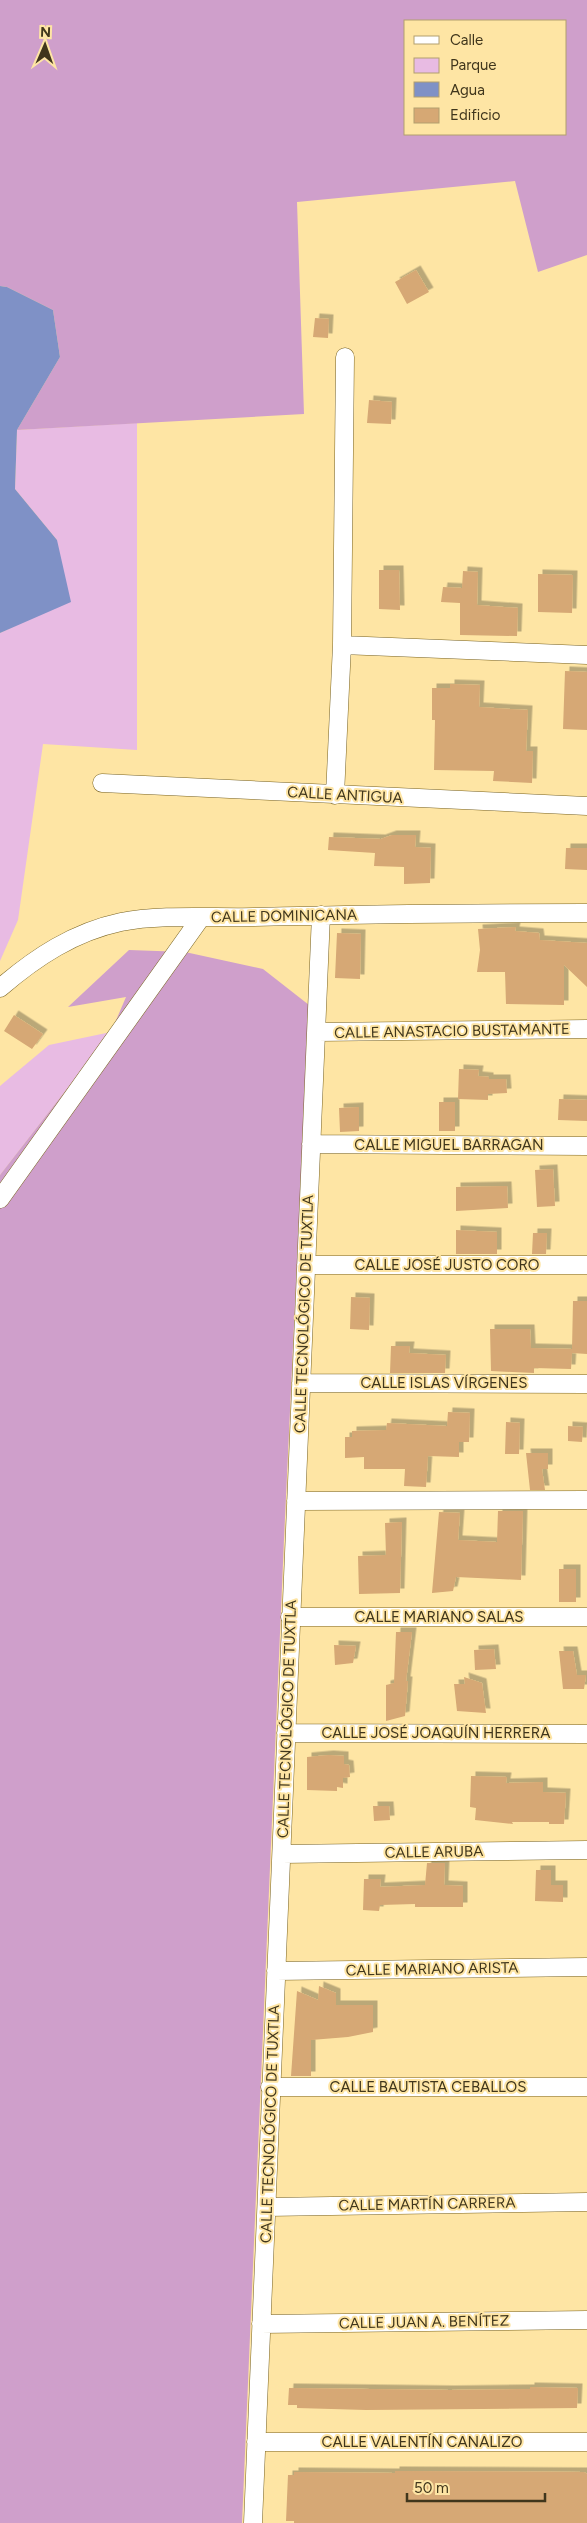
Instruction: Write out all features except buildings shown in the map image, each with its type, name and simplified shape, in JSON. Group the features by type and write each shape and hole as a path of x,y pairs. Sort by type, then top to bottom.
{"street":[{"path":"335,795 342,645 346,357"},
{"path":"342,645 587,655"},
{"name":"CALLE ANTIGUA","path":"102,783 587,806"},
{"name":"CALLE DOMINICANA","path":"0,988 27,965 75,936 122,922 321,915 587,912"},
{"name":"CALLE TECNOLÓGICO DE TUXTLA","path":"252,2523 267,2207 270,2087 282,1854 290,1617 311,1144 318,1032 321,915"},
{"path":"0,1199 200,918"},
{"name":"CALLE ANASTACIO BUSTAMANTE","path":"318,1032 587,1029"},
{"name":"CALLE MIGUEL BARRAGAN","path":"311,1144 587,1146"},
{"name":"CALLE JOSÉ JUSTO CORO","path":"306,1265 587,1266"},
{"name":"CALLE ISLAS VÍRGENES","path":"301,1383 587,1384"},
{"path":"296,1501 587,1500"},
{"name":"CALLE MARIANO SALAS","path":"290,1617 587,1617"},
{"name":"CALLE JOSÉ JOAQUÍN HERRERA","path":"286,1733 587,1734"},
{"name":"CALLE ARUBA","path":"282,1854 587,1850"},
{"name":"CALLE MARIANO ARISTA","path":"276,1971 587,1967"},
{"name":"CALLE BAUTISTA CEBALLOS","path":"270,2087 587,2087"},
{"name":"CALLE MARTÍN CARRERA","path":"267,2207 587,2202"},
{"name":"CALLE JUAN A. BENÍTEZ","path":"261,2324 587,2320"},
{"name":"CALLE VALENTÍN CANALIZO","path":"256,2442 587,2442"}],"green space":[{"path":"137,423 137,750 43,744 18,920 0,961 0,633 17,625 57,540 15,489 17,430"},
{"path":"111,1032 0,1175 0,1086 49,1045"}],"shaded area":[{"path":"0,0 587,0 587,255 538,272 515,181 297,202 304,414 17,430 60,357 53,310 7,287 0,286"},
{"path":"129,950 185,952 263,969 309,1005 242,2523 0,2523 0,1175 111,1032 126,997 68,1007"}],"water":[{"path":"0,286 7,287 53,310 60,357 17,430 15,489 57,540 71,602 0,633"}]}
